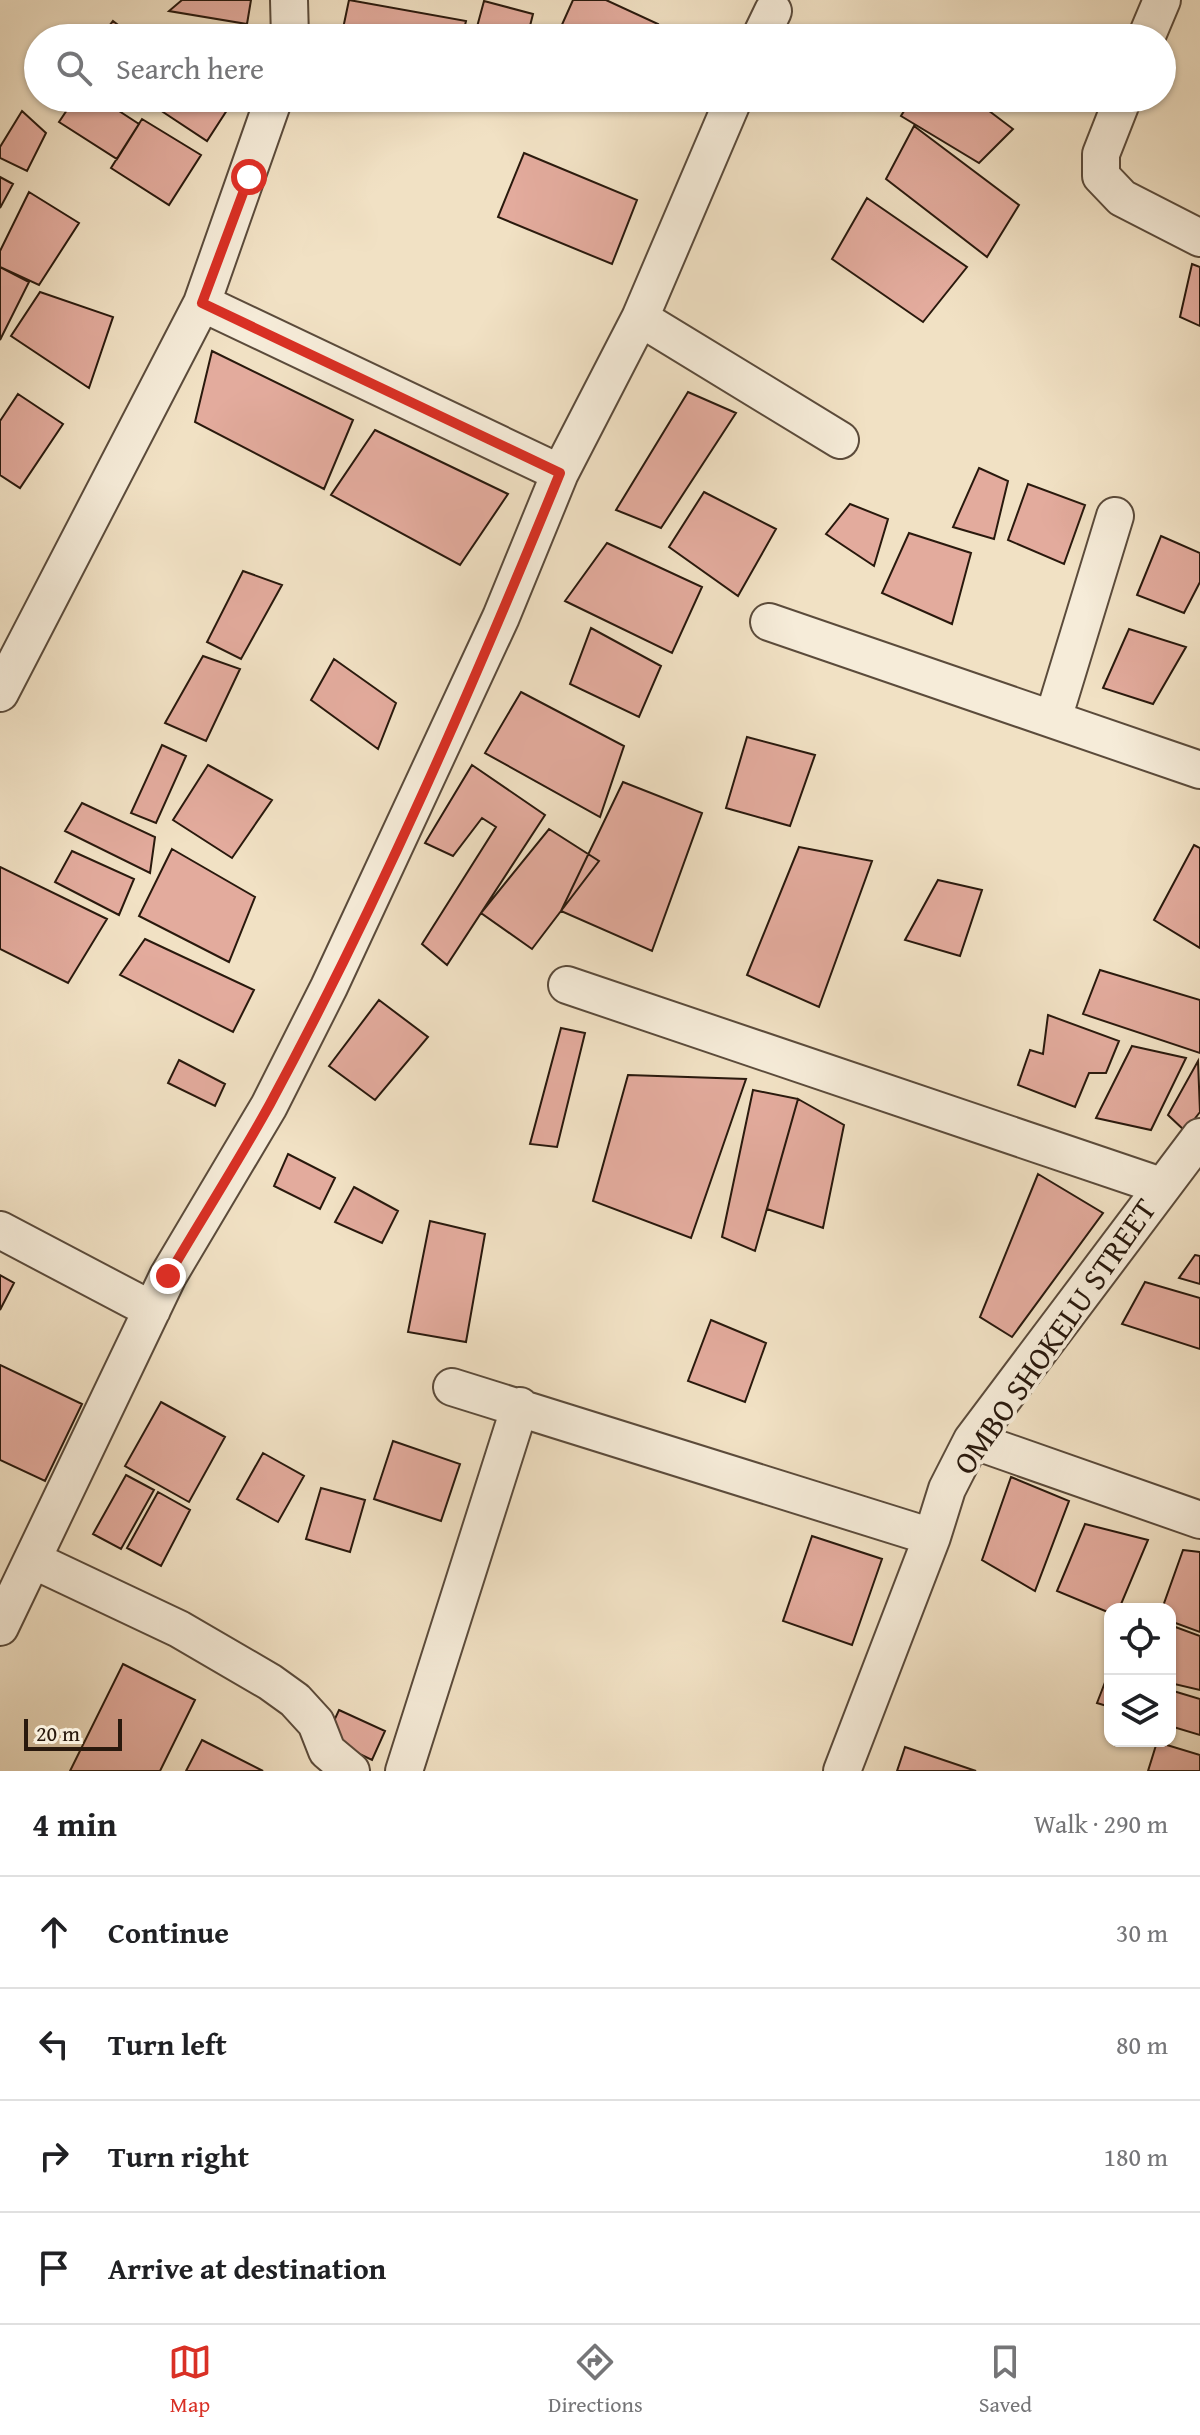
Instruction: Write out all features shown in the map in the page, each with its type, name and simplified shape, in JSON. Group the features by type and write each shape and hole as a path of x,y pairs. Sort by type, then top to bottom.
{"street":[{"path":"289,0 290,24"},
{"path":"1152,24 1162,0"},
{"path":"0,693 202,303 269,112"},
{"path":"0,1627 168,1276 269,1106 329,987 501,617 560,473 640,318 728,112"},
{"path":"1118,112 1101,154 1101,176 1122,198 1200,238"},
{"path":"202,303 560,473"},
{"path":"640,318 840,440"},
{"path":"1053,719 1115,516"},
{"path":"769,622 1200,770"},
{"path":"567,985 1161,1186"},
{"name":"OMBO SHOKELU STREET","path":"842,1771 932,1537 947,1489 972,1440 1200,1137"},
{"path":"0,1230 152,1310"},
{"path":"452,1387 932,1537"},
{"path":"404,1771 520,1406"},
{"path":"972,1440 1200,1520"},
{"path":"33,1560 179,1629 270,1682 295,1700 316,1723 327,1751 351,1771"}],"building":[{"path":"182,0 251,0 247,24 169,11"},
{"path":"349,0 466,21 465,24 344,24"},
{"path":"573,0 606,0 658,24 562,24"},
{"path":"484,1 533,14 530,24 478,24"},
{"path":"22,111 46,133 27,171 0,158 0,147"},
{"path":"66,112 121,112 139,124 117,159 59,122"},
{"path":"163,112 226,112 207,141"},
{"path":"903,112 991,112 1013,129 979,163 901,116"},
{"path":"142,119 201,155 169,205 111,168"},
{"path":"914,126 1019,205 987,257 886,179"},
{"path":"524,153 637,200 612,264 498,217"},
{"path":"0,177 13,184 0,208"},
{"path":"29,192 79,223 39,285 0,267 0,251"},
{"path":"867,198 967,267 923,322 832,259"},
{"path":"1192,264 1200,267 1200,326 1180,317"},
{"path":"0,267 29,282 0,340"},
{"path":"40,292 113,317 89,388 11,336"},
{"path":"212,351 353,420 324,489 195,422"},
{"path":"688,392 736,413 661,528 616,510"},
{"path":"18,394 63,424 20,488 0,475 0,421"},
{"path":"375,430 508,494 460,565 331,495"},
{"path":"979,468 1008,481 994,539 953,527"},
{"path":"1028,484 1085,505 1064,564 1008,540"},
{"path":"704,492 776,529 738,596 669,547"},
{"path":"850,504 888,519 874,566 826,534"},
{"path":"909,533 971,553 952,624 882,593"},
{"path":"1161,536 1200,553 1200,582 1184,613 1137,595"},
{"path":"607,543 702,587 672,653 565,601"},
{"path":"243,571 282,585 241,659 207,642"},
{"path":"591,628 661,666 639,717 570,684"},
{"path":"1129,629 1186,647 1153,704 1103,688"},
{"path":"203,656 240,669 206,741 165,723"},
{"path":"334,659 396,703 378,749 311,700"},
{"path":"521,692 624,746 600,817 485,753"},
{"path":"747,737 815,755 790,826 726,808"},
{"path":"162,745 186,756 156,823 131,813"},
{"path":"208,765 272,800 232,858 173,820"},
{"path":"472,765 545,815 447,965 422,944 496,827 482,818 453,856 425,843"},
{"path":"623,782 702,813 652,951 561,911"},
{"path":"82,803 155,837 150,873 65,831"},
{"path":"549,829 599,861 532,949 481,913"},
{"path":"1194,845 1200,848 1200,948 1154,920"},
{"path":"799,847 872,861 819,1007 747,975"},
{"path":"172,849 255,897 229,962 139,916"},
{"path":"72,851 134,879 119,915 55,882"},
{"path":"0,867 107,919 68,983 0,949"},
{"path":"938,880 982,890 960,956 905,940"},
{"path":"145,939 254,990 233,1032 120,975"},
{"path":"1100,970 1200,1000 1200,1053 1083,1014"},
{"path":"379,1000 428,1037 375,1100 329,1066"},
{"path":"1048,1015 1119,1041 1106,1073 1089,1073 1075,1107 1018,1085 1030,1050 1043,1054"},
{"path":"561,1028 585,1033 557,1147 530,1144"},
{"path":"1132,1046 1186,1058 1151,1130 1096,1118"},
{"path":"179,1060 225,1084 215,1106 168,1083"},
{"path":"1198,1061 1200,1112 1185,1131 1168,1115"},
{"path":"628,1075 746,1079 691,1238 593,1201"},
{"path":"753,1090 798,1099 755,1251 722,1237"},
{"path":"798,1099 844,1125 823,1228 767,1209"},
{"path":"288,1154 335,1178 320,1209 274,1186"},
{"path":"1038,1174 1103,1213 1012,1337 980,1317"},
{"path":"354,1187 398,1211 382,1243 335,1222"},
{"path":"430,1221 485,1234 466,1342 408,1332"},
{"path":"1195,1255 1200,1256 1200,1284 1179,1278"},
{"path":"0,1275 14,1283 0,1310"},
{"path":"1145,1282 1200,1298 1200,1349 1122,1324"},
{"path":"711,1320 766,1343 745,1402 688,1381"},
{"path":"0,1365 82,1404 45,1481 0,1460"},
{"path":"161,1402 225,1437 189,1502 125,1466"},
{"path":"393,1441 460,1464 441,1521 374,1499"},
{"path":"263,1453 304,1476 278,1522 237,1499"},
{"path":"126,1475 154,1490 121,1549 93,1534"},
{"path":"1011,1477 1069,1501 1035,1591 982,1560"},
{"path":"321,1488 365,1500 350,1552 306,1539"},
{"path":"158,1492 190,1510 161,1566 127,1548"},
{"path":"1085,1524 1148,1540 1122,1603 1104,1603 1104,1611 1057,1591"},
{"path":"812,1536 882,1559 852,1645 783,1621"},
{"path":"1183,1550 1200,1552 1200,1632 1176,1623 1176,1603 1164,1603"},
{"path":"1176,1627 1200,1636 1200,1690 1176,1684"},
{"path":"123,1664 195,1700 160,1771 70,1771"},
{"path":"1104,1685 1104,1705 1097,1703"},
{"path":"1176,1692 1200,1699 1200,1735 1176,1728"},
{"path":"339,1710 385,1731 372,1760 326,1738"},
{"path":"202,1740 263,1771 186,1771"},
{"path":"905,1747 976,1771 897,1771"},
{"path":"1155,1747 1174,1747 1200,1755 1200,1771 1148,1771"}],"route":[{"path":"168,1276 269,1106 329,987 501,617 560,473 202,303 249,177"}]}
